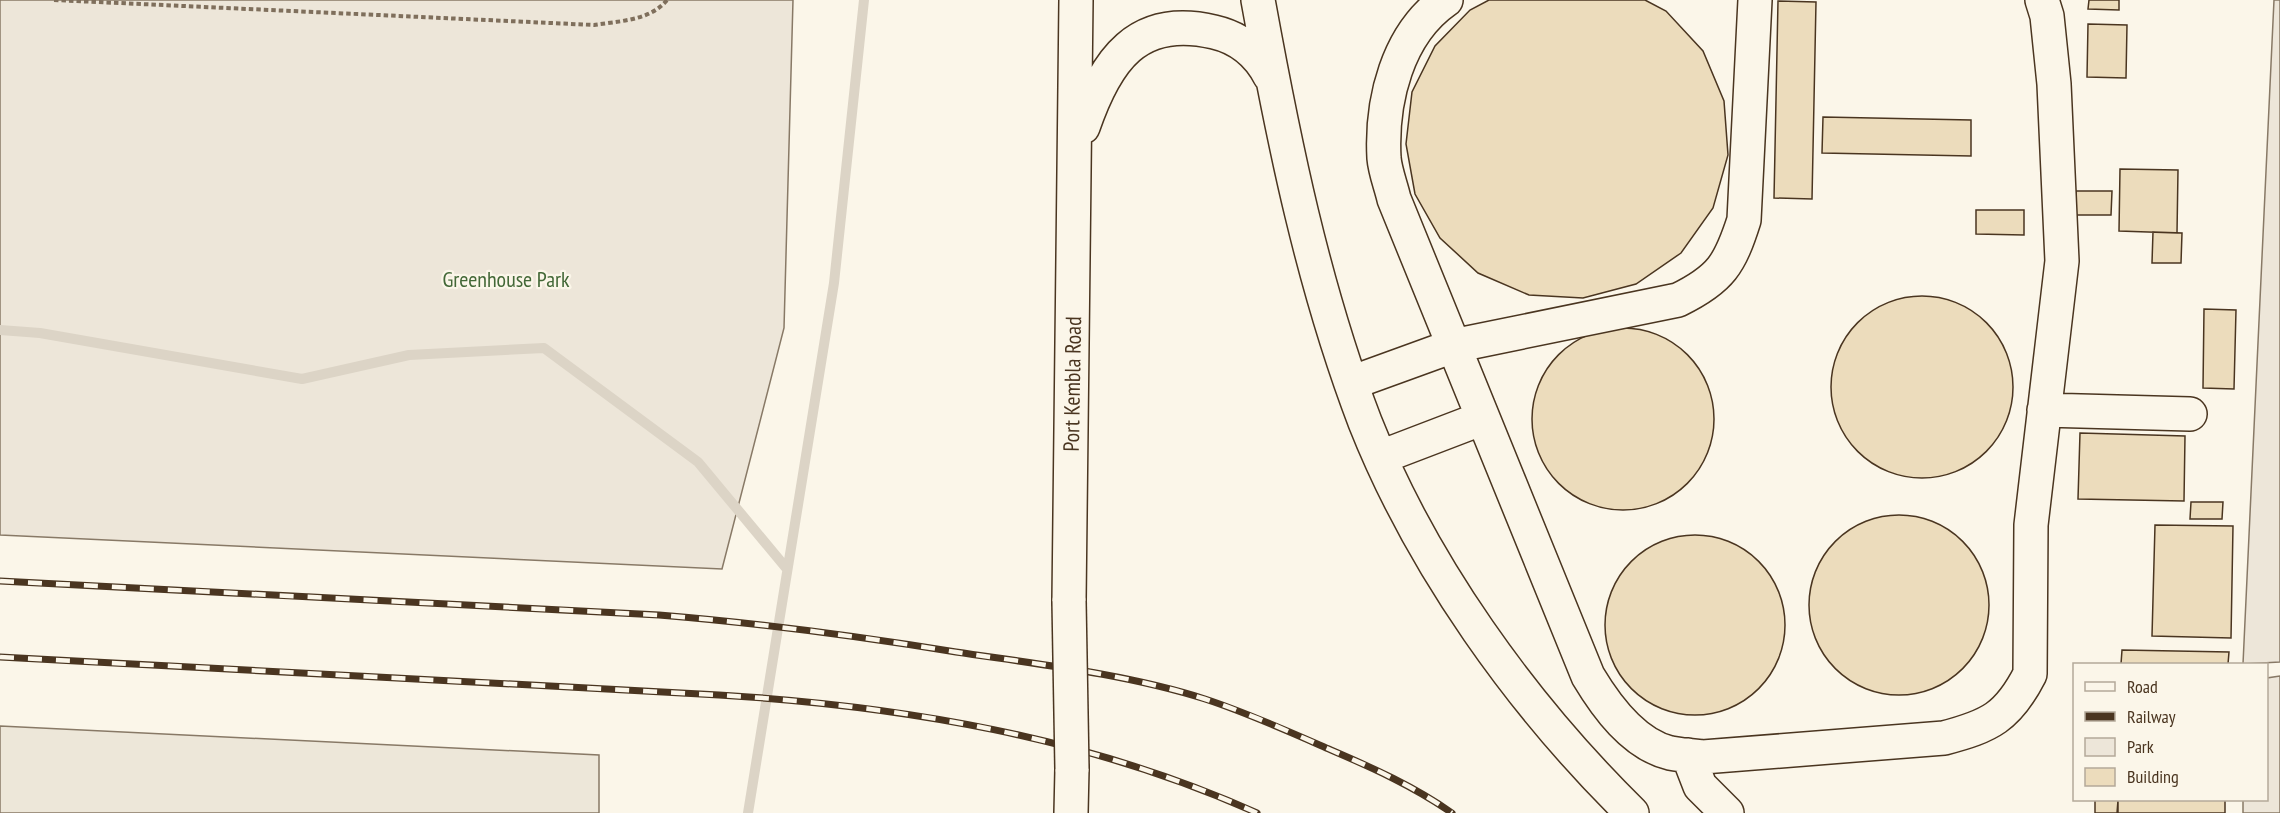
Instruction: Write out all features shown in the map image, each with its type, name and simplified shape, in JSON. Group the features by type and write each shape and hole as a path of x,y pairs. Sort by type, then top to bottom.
{"street":[{"name":"Port Kembla Road","path":"1071,813 1069,601 1076,0"},
{"path":"1245,0 1253,18 1273,84"},
{"path":"1258,0 1273,84 1300,208 1325,302 1351,383 1398,495 1433,558 1503,664 1605,786 1632,813"},
{"path":"1446,0 1435,7 1408,39 1392,81 1385,120 1384,160 1394,199 1588,676 1602,699 1626,727 1647,742 1667,752 1703,757 1944,738 1974,730 1998,718 2019,696 2030,674 2031,525 2062,261 2054,84 2047,16 2042,0"},
{"path":"1351,383 1454,346 1678,300 1702,288 1721,271 1735,249 1744,220 1755,0"},
{"path":"1075,151 1094,97 1106,73 1130,46 1152,33 1173,27 1184,27 1220,34 1248,46 1264,63 1273,84"},
{"path":"2044,410 2190,414"},
{"path":"1381,457 1483,418"},
{"path":"1688,755 1700,786 1727,813"}],"path":[{"path":"54,0 594,25 639,18 662,6 667,0"}],"green space":[{"name":"Greenhouse Park","path":"0,0 793,0 784,328 722,569 0,535"},
{"path":"2274,0 2280,0 2280,662 2243,663"},
{"path":"2280,676 2280,813 2243,813 2243,801 2268,801 2268,678"}],"shaded area":[{"path":"0,726 599,755 599,813 0,813"}],"building":[{"path":"1489,0 1645,0 1666,11 1703,51 1724,101 1728,155 1713,208 1681,253 1636,284 1583,298 1529,295 1478,273 1440,238 1415,194 1406,144 1412,92 1435,46 1470,10"},
{"path":"2089,0 2119,0 2119,10 2088,9"},
{"path":"1778,1 1816,2 1812,199 1774,198"},
{"path":"2088,24 2127,25 2126,78 2087,77"},
{"path":"1823,117 1971,120 1971,156 1822,153"},
{"path":"2120,169 2178,170 2177,233 2119,231"},
{"path":"2076,191 2112,191 2111,215 2076,215"},
{"path":"1976,210 2024,210 2024,235 1976,234"},
{"path":"2153,232 2182,233 2181,263 2152,263"},
{"path":"1922,296 1957,303 1972,311 1986,323 1998,337 2006,352 2013,387 2006,422 1998,437 1986,451 1972,463 1957,471 1922,478 1887,471 1872,463 1858,451 1846,437 1838,422 1831,387 1838,352 1846,337 1858,323 1872,311 1887,303"},
{"path":"2204,309 2236,310 2234,389 2203,388"},
{"path":"1623,328 1641,329 1658,335 1674,343 1688,354 1699,368 1707,384 1713,401 1713,437 1707,454 1699,470 1688,484 1674,495 1658,503 1641,509 1623,510 1605,509 1588,503 1572,495 1558,484 1547,470 1539,454 1533,437 1532,419 1533,401 1539,384 1547,368 1558,354 1572,343 1588,335 1605,329"},
{"path":"2080,433 2185,436 2184,501 2078,499"},
{"path":"2191,502 2223,502 2222,519 2190,519"},
{"path":"1899,515 1933,522 1949,530 1962,542 1974,555 1982,571 1989,605 1982,639 1974,655 1962,668 1949,680 1933,688 1899,695 1865,688 1849,680 1836,668 1824,655 1816,639 1809,605 1816,571 1824,555 1836,542 1849,530 1865,522"},
{"path":"2155,525 2233,526 2231,638 2152,636"},
{"path":"1695,535 1729,542 1745,550 1759,561 1770,575 1778,591 1785,625 1778,659 1770,675 1759,689 1745,700 1729,708 1695,715 1661,708 1645,700 1631,689 1620,675 1612,659 1605,625 1612,591 1620,575 1631,561 1645,550 1661,542"},
{"path":"2122,650 2229,652 2228,663 2121,663"},
{"path":"2095,801 2118,801 2117,813 2095,813"},
{"path":"2118,801 2225,801 2225,813 2118,813"}],"waterway":[{"path":"748,813 834,283 864,0"},
{"path":"0,330 40,333 302,379 409,355 544,348 698,462 787,569"}],"railway":[{"path":"0,581 659,615 845,635 1082,671 1175,690 1237,710 1378,771 1409,786 1452,813"},
{"path":"0,657 719,695 857,707 926,717 1061,745 1128,764 1257,813"}]}
